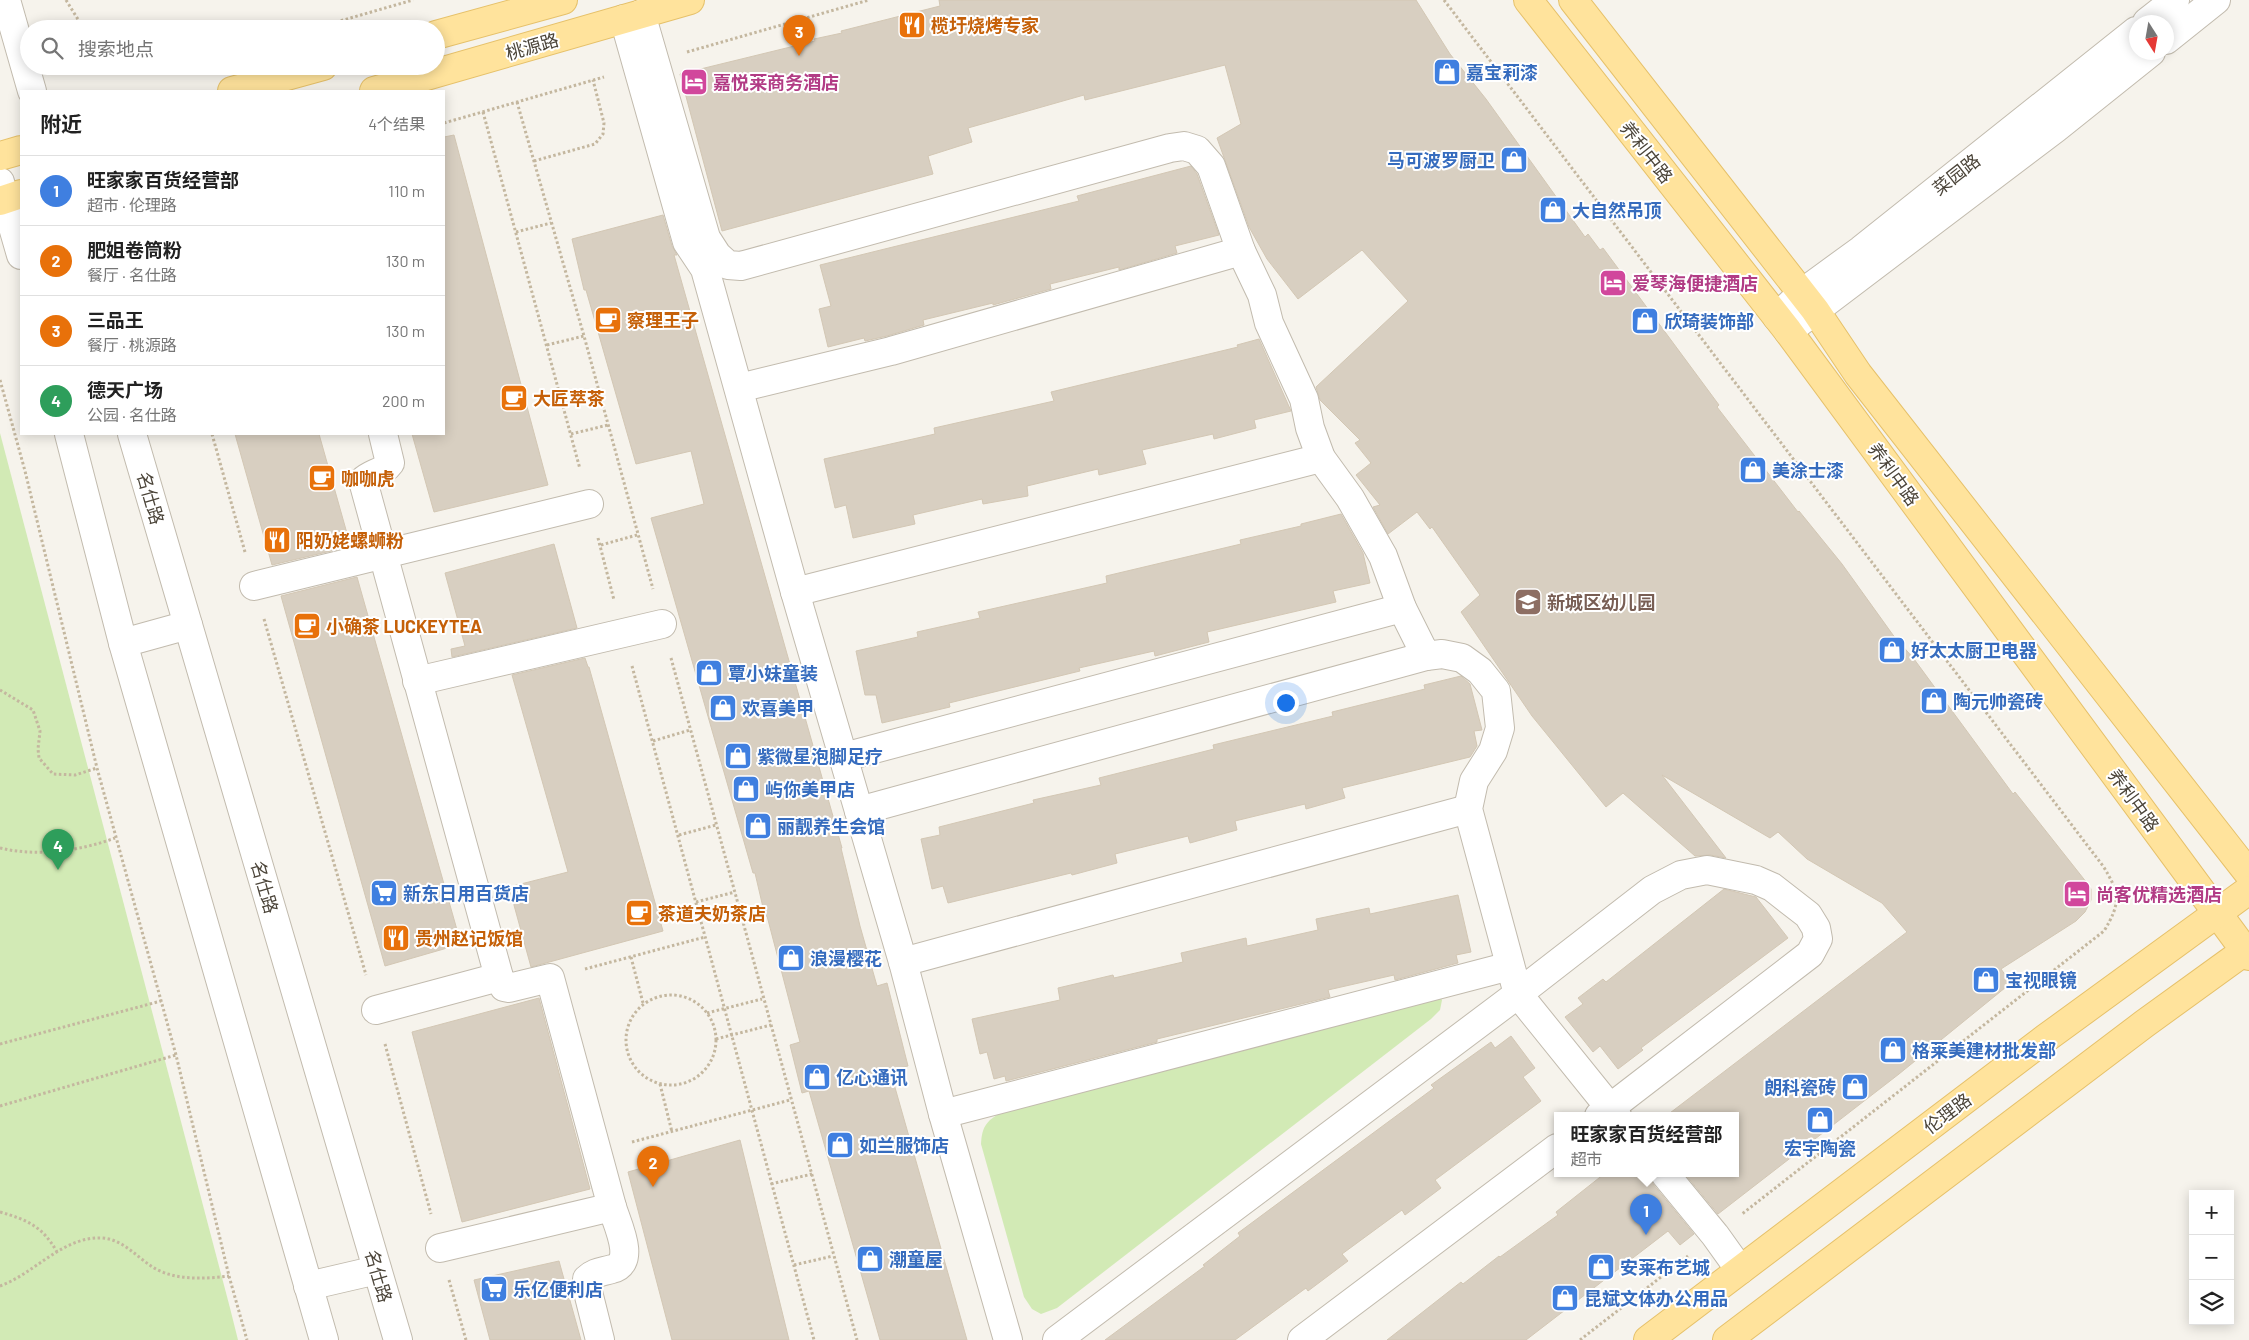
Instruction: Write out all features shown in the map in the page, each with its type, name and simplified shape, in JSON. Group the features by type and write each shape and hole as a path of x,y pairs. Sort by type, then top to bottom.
{"main road":[{"name":"桃源路","path":"445,33 563,0"},
{"name":"桃源路","path":"445,71 690,0"},
{"name":"养利中路","path":"1528,0 1782,324 2217,914 2248,952"},
{"name":"养利中路","path":"1573,0 1808,302 1858,374 2249,874"},
{"path":"236,90 290,75"},
{"name":"桃源路","path":"377,90 430,75"},
{"path":"0,156 20,150"},
{"name":"伦理路","path":"1648,1340 2046,1038 2249,890"},
{"path":"1727,1340 2144,1024 2248,952"}],"street":[{"path":"6,0 20,49"},
{"path":"2156,15 2175,0"},
{"path":"2174,34 2216,0"},
{"path":"632,17 646,64 706,238 717,255 728,265 741,266 1170,148 1184,146 1198,150 1211,166 1241,252 1262,295 1269,324 1304,399 1310,428 1321,458 1350,498 1383,556 1402,608 1426,656"},
{"name":"菜园路","path":"1782,324 1808,302 1861,250 2129,37"},
{"name":"菜园路","path":"1808,302 2049,134 2141,60"},
{"path":"646,64 687,242 705,269 795,592 903,962 943,1114 1008,1340"},
{"path":"27,75 32,90"},
{"path":"7,194 20,252"},
{"path":"739,388 890,351 1241,252"},
{"path":"70,435 123,643 324,1340"},
{"name":"名仕路","path":"132,435 398,1340"},
{"path":"383,435 390,463 385,469 363,480 499,977 504,987 510,988 550,978 626,1256 622,1264 616,1268 592,1274 587,1280 587,1288 600,1340"},
{"path":"795,592 1321,458"},
{"path":"254,586 589,504"},
{"path":"844,757 1402,608"},
{"path":"418,681 662,624"},
{"path":"123,643 188,625"},
{"path":"859,811 1426,656 1442,654 1462,658 1480,671 1496,691 1500,728 1493,750 1474,781 1468,809 1518,994 1607,1112"},
{"path":"903,962 1468,809"},
{"path":"1057,1340 1518,994 1652,890 1681,875 1707,870 1756,880 1772,887 1808,915 1816,928 1818,939 1810,954 1612,1112"},
{"path":"943,1114 1510,966"},
{"path":"376,1010 499,977"},
{"path":"1302,1340 1554,1150"},
{"path":"1667,1177 1715,1235 1740,1270"},
{"path":"440,1248 612,1207"},
{"path":"308,1286 377,1270"}],"path":[{"path":"66,0 78,20"},
{"path":"343,20 413,0"},
{"path":"445,123 869,0"},
{"path":"1444,0 2103,866 2114,884 2118,898 2113,916 2104,931 1580,1340"},
{"path":"534,162 595,144 603,134 604,123 593,80"},
{"path":"517,102 584,336 735,892 762,999 771,1025 857,1340"},
{"path":"484,112 814,1340"},
{"path":"516,232 551,223"},
{"path":"546,346 584,336"},
{"path":"0,380 25,472 115,838 162,1000 229,1276 247,1340"},
{"path":"571,434 608,425"},
{"path":"212,435 376,1010 466,1340"},
{"path":"601,545 637,535"},
{"path":"0,690 33,710 40,731 38,749 40,758 53,774 75,776 97,768"},
{"path":"653,741 690,730"},
{"path":"678,835 716,825"},
{"path":"0,848 18,852 60,850 92,847 115,838"},
{"path":"696,902 735,892"},
{"path":"550,978 705,937"},
{"path":"631,957 643,1004"},
{"path":"672,995 686,997 698,1003 707,1013 714,1025 716,1039 709,1065 699,1075 687,1082 660,1084 647,1078 636,1069 628,1056 625,1042 627,1027 633,1014 643,1004 657,997 672,995"},
{"path":"707,1013 762,999"},
{"path":"0,1044 162,1000"},
{"path":"716,1039 771,1025"},
{"path":"0,1106 176,1055"},
{"path":"660,1084 672,1132"},
{"path":"598,1151 790,1100"},
{"path":"771,1184 812,1174"},
{"path":"0,1212 18,1217 36,1226 49,1238 57,1252"},
{"path":"0,1286 71,1245 102,1238 120,1244 152,1267 168,1273 188,1278 229,1276"},
{"path":"794,1265 833,1256"}],"green space":[{"path":"0,433 230,1308 238,1340 0,1340"},
{"path":"1438,993 1442,1000 1440,1010 1431,1019 1057,1308 1041,1314 1032,1309 1024,1297 981,1144 984,1128 993,1118 1003,1111"}],"building":[{"path":"939,0 1416,0 1450,54 1486,99 1585,237 1588,234 1600,250 1603,248 1719,405 1717,407 1798,512 1842,564 2013,794 2015,792 2087,883 2091,889 2091,900 2085,912 2076,921 2001,969 2011,983 1899,1074 1718,1214 1687,1177 1739,1177 1739,1112 1671,1112 1907,932 1882,903 1807,859 1778,832 1770,838 1662,775 1726,858 1710,855 1695,856 1623,793 1606,807 1532,716 1461,612 1480,595 1432,527 1430,529 1417,512 1388,534 1373,507 1380,505 1356,475 1371,463 1355,443 1360,440 1320,400 1316,387 1408,301 1362,250 1298,299 1267,259 1249,227 1217,138 1241,124 1225,65 1085,100 1084,95 968,128 972,142 928,156 933,174 722,231 680,74 815,41 814,39 842,33 841,31 940,6"},
{"path":"454,135 548,485 434,512 412,435 445,435 445,137"},
{"path":"1191,166 1197,174 1219,235 1175,246 1177,253 1119,270 1119,267 1050,284 1051,289 993,305 993,303 923,320 924,325 887,336 865,341 864,338 828,347 819,309 831,306 820,265 1079,201 1077,196"},
{"path":"663,215 672,246 677,255 674,255 842,848 860,926 877,986 887,983 908,1066 890,1070 967,1340 880,1340 809,1091 802,1093 790,1045 800,1042 767,916 765,916 755,873 753,873 651,518 704,504 691,451 636,464 586,290 584,290 572,239"},
{"path":"1259,339 1291,411 1254,420 1256,428 1214,439 1213,434 1142,450 1146,464 1099,475 1098,469 1027,486 1028,496 983,504 982,499 913,515 915,524 853,538 846,505 835,508 824,459 935,434 934,428 1054,401 1051,392 1238,347 1237,345"},
{"path":"235,435 319,435 350,544 348,547 272,565"},
{"path":"1341,514 1363,553 1370,583 1333,591 1336,602 1207,632 1209,642 1155,656 1154,651 1079,668 1080,671 949,703 950,707 882,723 876,695 865,695 856,651 918,637 917,632 980,618 978,612 1107,583 1106,576 1241,544 1240,540 1301,526 1301,524"},
{"path":"554,544 577,628 452,657 451,649 465,646 445,573"},
{"path":"357,577 461,944 385,966 281,596"},
{"path":"585,658 663,931 531,967 509,887 568,872 512,675"},
{"path":"1461,676 1470,684 1482,730 1474,731 1477,746 1470,757 1342,788 1345,798 1306,809 1305,804 1235,821 1237,830 1190,843 1188,836 1115,854 1117,863 1072,875 1071,873 948,903 943,886 932,889 921,839 940,835 939,827 1034,803 1033,800 1101,785 1099,778 1214,749 1213,745 1333,716 1332,712 1425,689 1424,685"},
{"path":"1724,889 1756,897 1788,938 1641,1048 1643,1050 1618,1069 1600,1046 1593,1052 1565,1017 1583,1004 1578,998 1603,979 1606,982"},
{"path":"1458,895 1471,952 1456,955 1458,963 1395,980 1394,975 1328,990 1330,997 1157,1039 1157,1042 1006,1081 1005,1076 994,1079 987,1052 980,1054 972,1019 1060,1000 1058,988 1113,975 1114,978 1183,962 1181,953 1246,938 1247,946 1318,930 1316,919 1369,908 1370,914"},
{"path":"539,998 590,1189 462,1222 412,1032"},
{"path":"1511,1036 1535,1068 1523,1077 1541,1101 1435,1180 1441,1188 1405,1215 1402,1210 1342,1254 1348,1261 1308,1291 1306,1288 1235,1340 1105,1340 1205,1266 1203,1265 1240,1236 1238,1233 1434,1088 1431,1085 1491,1042 1495,1048"},
{"path":"740,1140 789,1340 672,1340 628,1172"},
{"path":"1600,1177 1651,1177 1653,1184 1694,1234 1680,1245 1668,1231 1526,1340 1387,1340 1461,1282 1463,1284 1558,1215 1556,1212"},
{"path":"559,1261 581,1340 490,1340 474,1280"}],"place":[{"name":"榄圩烧烤专家","path":"912,25"},
{"name":"三品王","path":"799,56"},
{"name":"嘉宝莉漆","path":"1447,72"},
{"name":"嘉悦莱商务酒店","path":"694,82"},
{"name":"马可波罗厨卫","path":"1514,160"},
{"name":"大自然吊顶","path":"1553,210"},
{"name":"爱琴海便捷酒店","path":"1613,283"},
{"name":"察理王子","path":"608,320"},
{"name":"欣琦装饰部","path":"1645,321"},
{"name":"大匠萃茶","path":"514,398"},
{"name":"美涂士漆","path":"1753,470"},
{"name":"咖咖虎","path":"322,478"},
{"name":"阳奶姥螺蛳粉","path":"277,540"},
{"name":"新城区幼儿园","path":"1528,602"},
{"name":"小确茶 LUCKEYTEA","path":"307,626"},
{"name":"好太太厨卫电器","path":"1892,650"},
{"name":"覃小妹童装","path":"709,673"},
{"name":"陶元帅瓷砖","path":"1934,701"},
{"name":"欢喜美甲","path":"723,708"},
{"name":"紫微星泡脚足疗","path":"738,756"},
{"name":"屿你美甲店","path":"746,789"},
{"name":"丽靓养生会馆","path":"758,826"},
{"name":"德天广场","path":"58,870"},
{"name":"新东日用百货店","path":"384,893"},
{"name":"尚客优精选酒店","path":"2077,894"},
{"name":"茶道夫奶茶店","path":"639,913"},
{"name":"贵州赵记饭馆","path":"396,938"},
{"name":"浪漫樱花","path":"791,958"},
{"name":"宝视眼镜","path":"1986,980"},
{"name":"格莱美建材批发部","path":"1893,1050"},
{"name":"亿心通讯","path":"817,1077"},
{"name":"朗科瓷砖","path":"1855,1087"},
{"name":"宏宇陶瓷","path":"1820,1120"},
{"name":"如兰服饰店","path":"840,1145"},
{"name":"肥姐卷筒粉","path":"653,1187"},
{"name":"旺家家百货经营部","path":"1646,1235"},
{"name":"潮童屋","path":"870,1259"},
{"name":"安莱布艺城","path":"1601,1267"},
{"name":"乐亿便利店","path":"494,1289"},
{"name":"昆斌文体办公用品","path":"1565,1298"}]}
